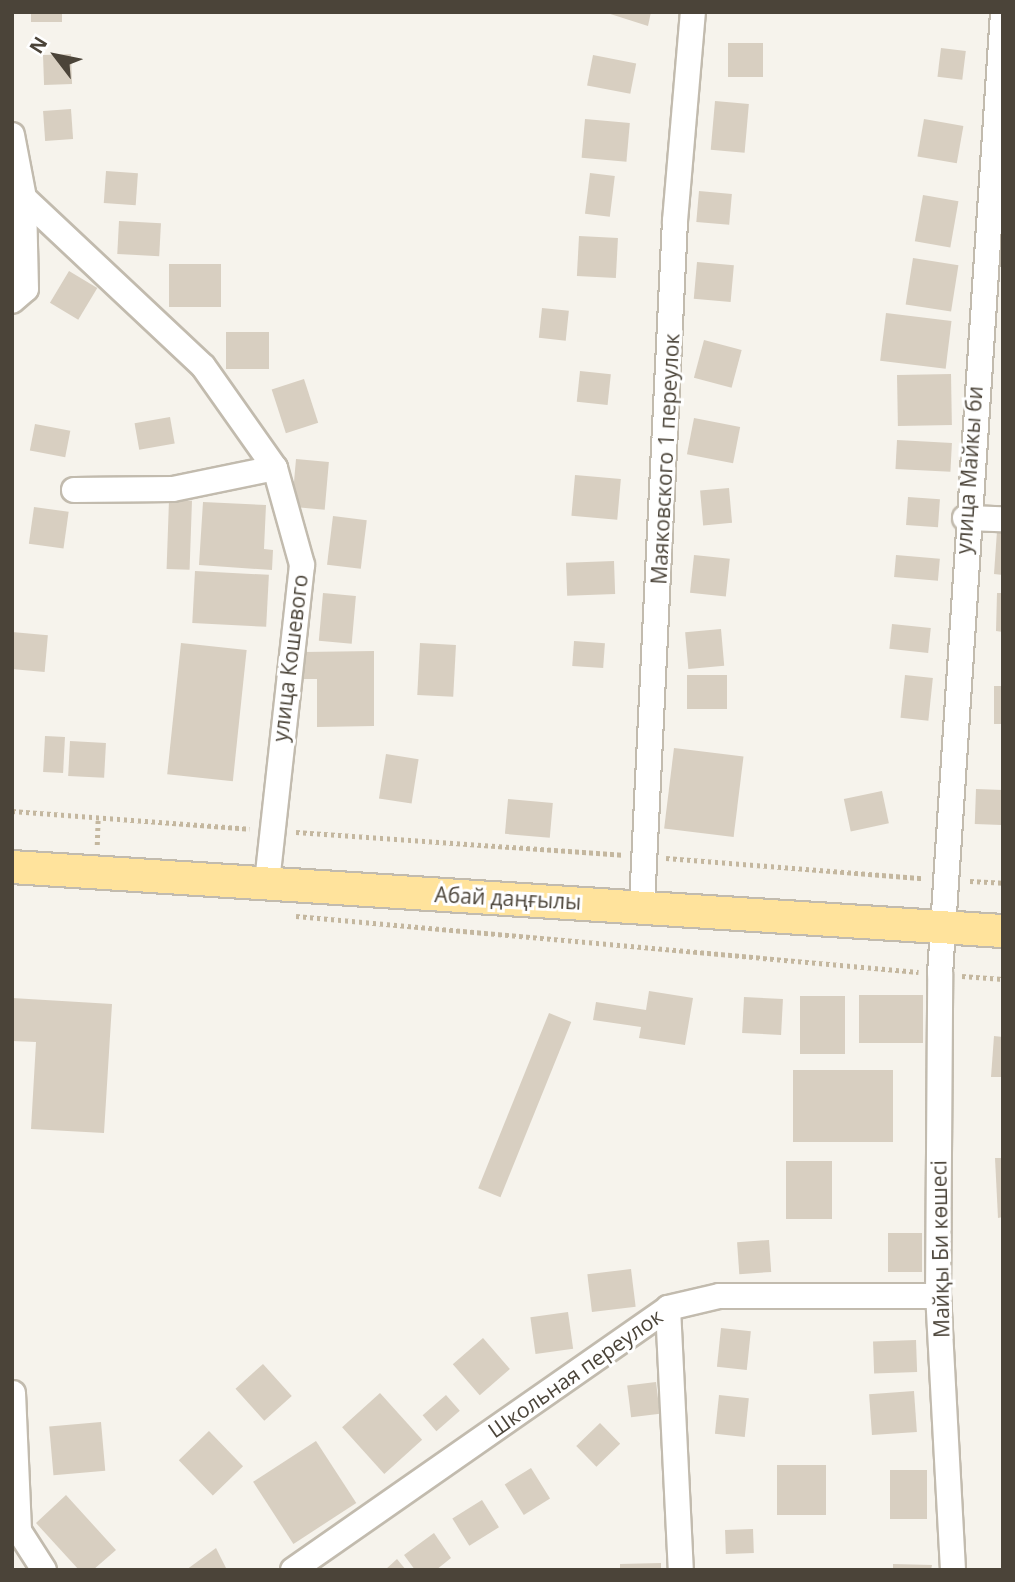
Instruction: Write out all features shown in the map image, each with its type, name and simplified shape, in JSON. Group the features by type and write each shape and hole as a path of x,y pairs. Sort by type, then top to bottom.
{"main road":[{"name":"Абай даңғылы","path":"12,867 642,905 1003,932"}],"street":[{"name":"Маяковского 1 переулок","path":"642,905 676,221 693,12"},
{"name":"улица Майкы би","path":"942,927 965,518 1003,15"},
{"path":"12,135 24,198 26,289 12,301"},
{"name":"улица Кошевого","path":"24,198 202,366 275,468 302,565 267,884"},
{"path":"74,490 173,489 275,468"},
{"path":"965,518 1003,519"},
{"name":"Майқы Би көшесі","path":"942,927 938,1296 953,1570"},
{"name":"Школьная переулок","path":"293,1570 667,1308 719,1296 938,1296"},
{"path":"667,1308 681,1570"},
{"path":"13,1393 19,1531 44,1570"}],"path":[{"path":"12,811 1003,883"},
{"path":"283,915 1003,979"}],"building":[{"path":"31,12 62,12 62,22 31,22"},
{"path":"604,12 651,12 648,26"},
{"path":"728,43 763,43 763,77 728,77"},
{"path":"941,48 966,51 962,80 937,77"},
{"path":"71,54 72,84 44,85 43,55"},
{"path":"593,55 636,63 630,94 587,85"},
{"path":"715,101 749,104 745,153 711,150"},
{"path":"71,109 73,139 45,141 43,111"},
{"path":"585,119 630,123 626,162 582,158"},
{"path":"924,119 963,126 957,163 917,156"},
{"path":"106,171 138,173 136,205 104,203"},
{"path":"590,173 615,176 610,217 585,214"},
{"path":"699,191 732,194 729,225 696,222"},
{"path":"923,195 958,201 950,248 915,241"},
{"path":"119,221 161,223 159,256 117,254"},
{"path":"579,236 618,238 616,278 577,276"},
{"path":"913,258 958,265 951,312 906,304"},
{"path":"697,262 734,265 731,302 694,299"},
{"path":"169,264 221,264 221,307 169,307"},
{"path":"69,271 97,288 78,320 50,303"},
{"path":"542,308 569,311 566,341 539,338"},
{"path":"886,313 952,321 946,369 880,361"},
{"path":"226,332 269,332 269,369 226,369"},
{"path":"704,340 742,350 732,388 694,378"},
{"path":"580,371 611,374 608,405 577,402"},
{"path":"951,374 952,425 898,426 897,375"},
{"path":"304,379 318,423 286,433 272,390"},
{"path":"170,417 175,444 139,450 135,423"},
{"path":"694,418 740,427 733,463 687,454"},
{"path":"35,424 70,431 65,457 30,451"},
{"path":"897,440 952,443 950,472 895,469"},
{"path":"296,459 329,462 325,510 292,507"},
{"path":"575,475 621,479 617,520 571,516"},
{"path":"729,488 732,523 703,525 700,491"},
{"path":"908,497 940,499 938,527 906,525"},
{"path":"169,500 192,501 190,570 167,569"},
{"path":"203,502 266,505 264,549 273,550 272,570 199,565"},
{"path":"34,507 69,512 64,549 29,544"},
{"path":"333,516 367,520 361,569 327,565"},
{"path":"997,531 1003,531 1003,575 994,574"},
{"path":"694,555 730,559 726,597 690,593"},
{"path":"896,555 940,559 938,581 894,577"},
{"path":"614,561 615,594 567,596 566,563"},
{"path":"195,571 269,575 266,627 192,623"},
{"path":"323,593 356,596 352,644 319,641"},
{"path":"997,593 1003,593 1003,632 996,631"},
{"path":"892,624 931,628 928,653 889,649"},
{"path":"721,629 724,666 688,669 685,632"},
{"path":"12,632 48,635 45,672 12,669"},
{"path":"574,641 605,643 603,668 572,666"},
{"path":"181,643 247,650 233,781 167,774"},
{"path":"420,643 456,645 453,697 417,695"},
{"path":"374,651 374,726 317,727 317,679 303,679 304,652"},
{"path":"687,675 727,675 727,709 687,709"},
{"path":"905,675 933,678 928,721 901,718"},
{"path":"994,686 1003,686 1003,724 994,724"},
{"path":"45,736 65,737 63,773 43,772"},
{"path":"70,741 106,743 104,778 68,776"},
{"path":"674,748 743,757 734,837 664,828"},
{"path":"386,754 419,759 412,804 379,798"},
{"path":"976,789 1003,790 1002,825 975,824"},
{"path":"882,791 889,823 851,831 844,799"},
{"path":"508,799 553,803 550,838 505,834"},
{"path":"649,991 693,998 685,1045 639,1038 641,1027 593,1020 596,1002 646,1010"},
{"path":"859,995 923,995 923,1043 859,1043"},
{"path":"800,996 845,996 845,1054 800,1054"},
{"path":"744,997 783,999 781,1035 742,1033"},
{"path":"12,998 112,1004 104,1133 31,1129 36,1042 12,1041"},
{"path":"549,1013 571,1022 500,1197 478,1188"},
{"path":"994,1036 1003,1037 1003,1077 991,1077"},
{"path":"793,1070 893,1070 893,1142 793,1142"},
{"path":"995,1158 1003,1158 1003,1217 998,1218"},
{"path":"786,1161 832,1161 832,1219 786,1219"},
{"path":"888,1233 922,1233 922,1272 888,1272"},
{"path":"769,1240 771,1272 739,1274 737,1242"},
{"path":"631,1269 636,1307 592,1312 587,1274"},
{"path":"568,1312 573,1349 536,1354 530,1317"},
{"path":"721,1328 751,1331 747,1370 717,1367"},
{"path":"483,1338 510,1369 480,1395 453,1364"},
{"path":"916,1340 917,1372 874,1373 873,1342"},
{"path":"263,1364 292,1396 264,1421 236,1389"},
{"path":"656,1382 660,1414 631,1417 627,1386"},
{"path":"914,1391 917,1432 872,1435 869,1394"},
{"path":"380,1393 422,1440 384,1474 342,1427"},
{"path":"446,1395 460,1411 436,1431 423,1415"},
{"path":"719,1395 749,1398 745,1437 715,1434"},
{"path":"101,1422 105,1471 53,1475 49,1427"},
{"path":"600,1423 620,1444 596,1467 576,1446"},
{"path":"209,1431 243,1466 213,1495 179,1460"},
{"path":"316,1441 356,1503 293,1544 253,1482"},
{"path":"777,1465 826,1465 826,1515 777,1515"},
{"path":"531,1468 550,1499 524,1515 505,1484"},
{"path":"890,1470 927,1470 927,1519 890,1519"},
{"path":"66,1495 116,1550 93,1570 79,1570 36,1523"},
{"path":"482,1500 499,1527 469,1546 452,1519"},
{"path":"753,1529 754,1553 726,1554 725,1530"},
{"path":"434,1533 451,1558 436,1570 415,1570 404,1555"},
{"path":"216,1548 227,1570 186,1570"},
{"path":"397,1559 406,1570 385,1570"},
{"path":"661,1563 661,1570 620,1570 620,1564"},
{"path":"893,1564 932,1565 931,1570 893,1570"}]}
